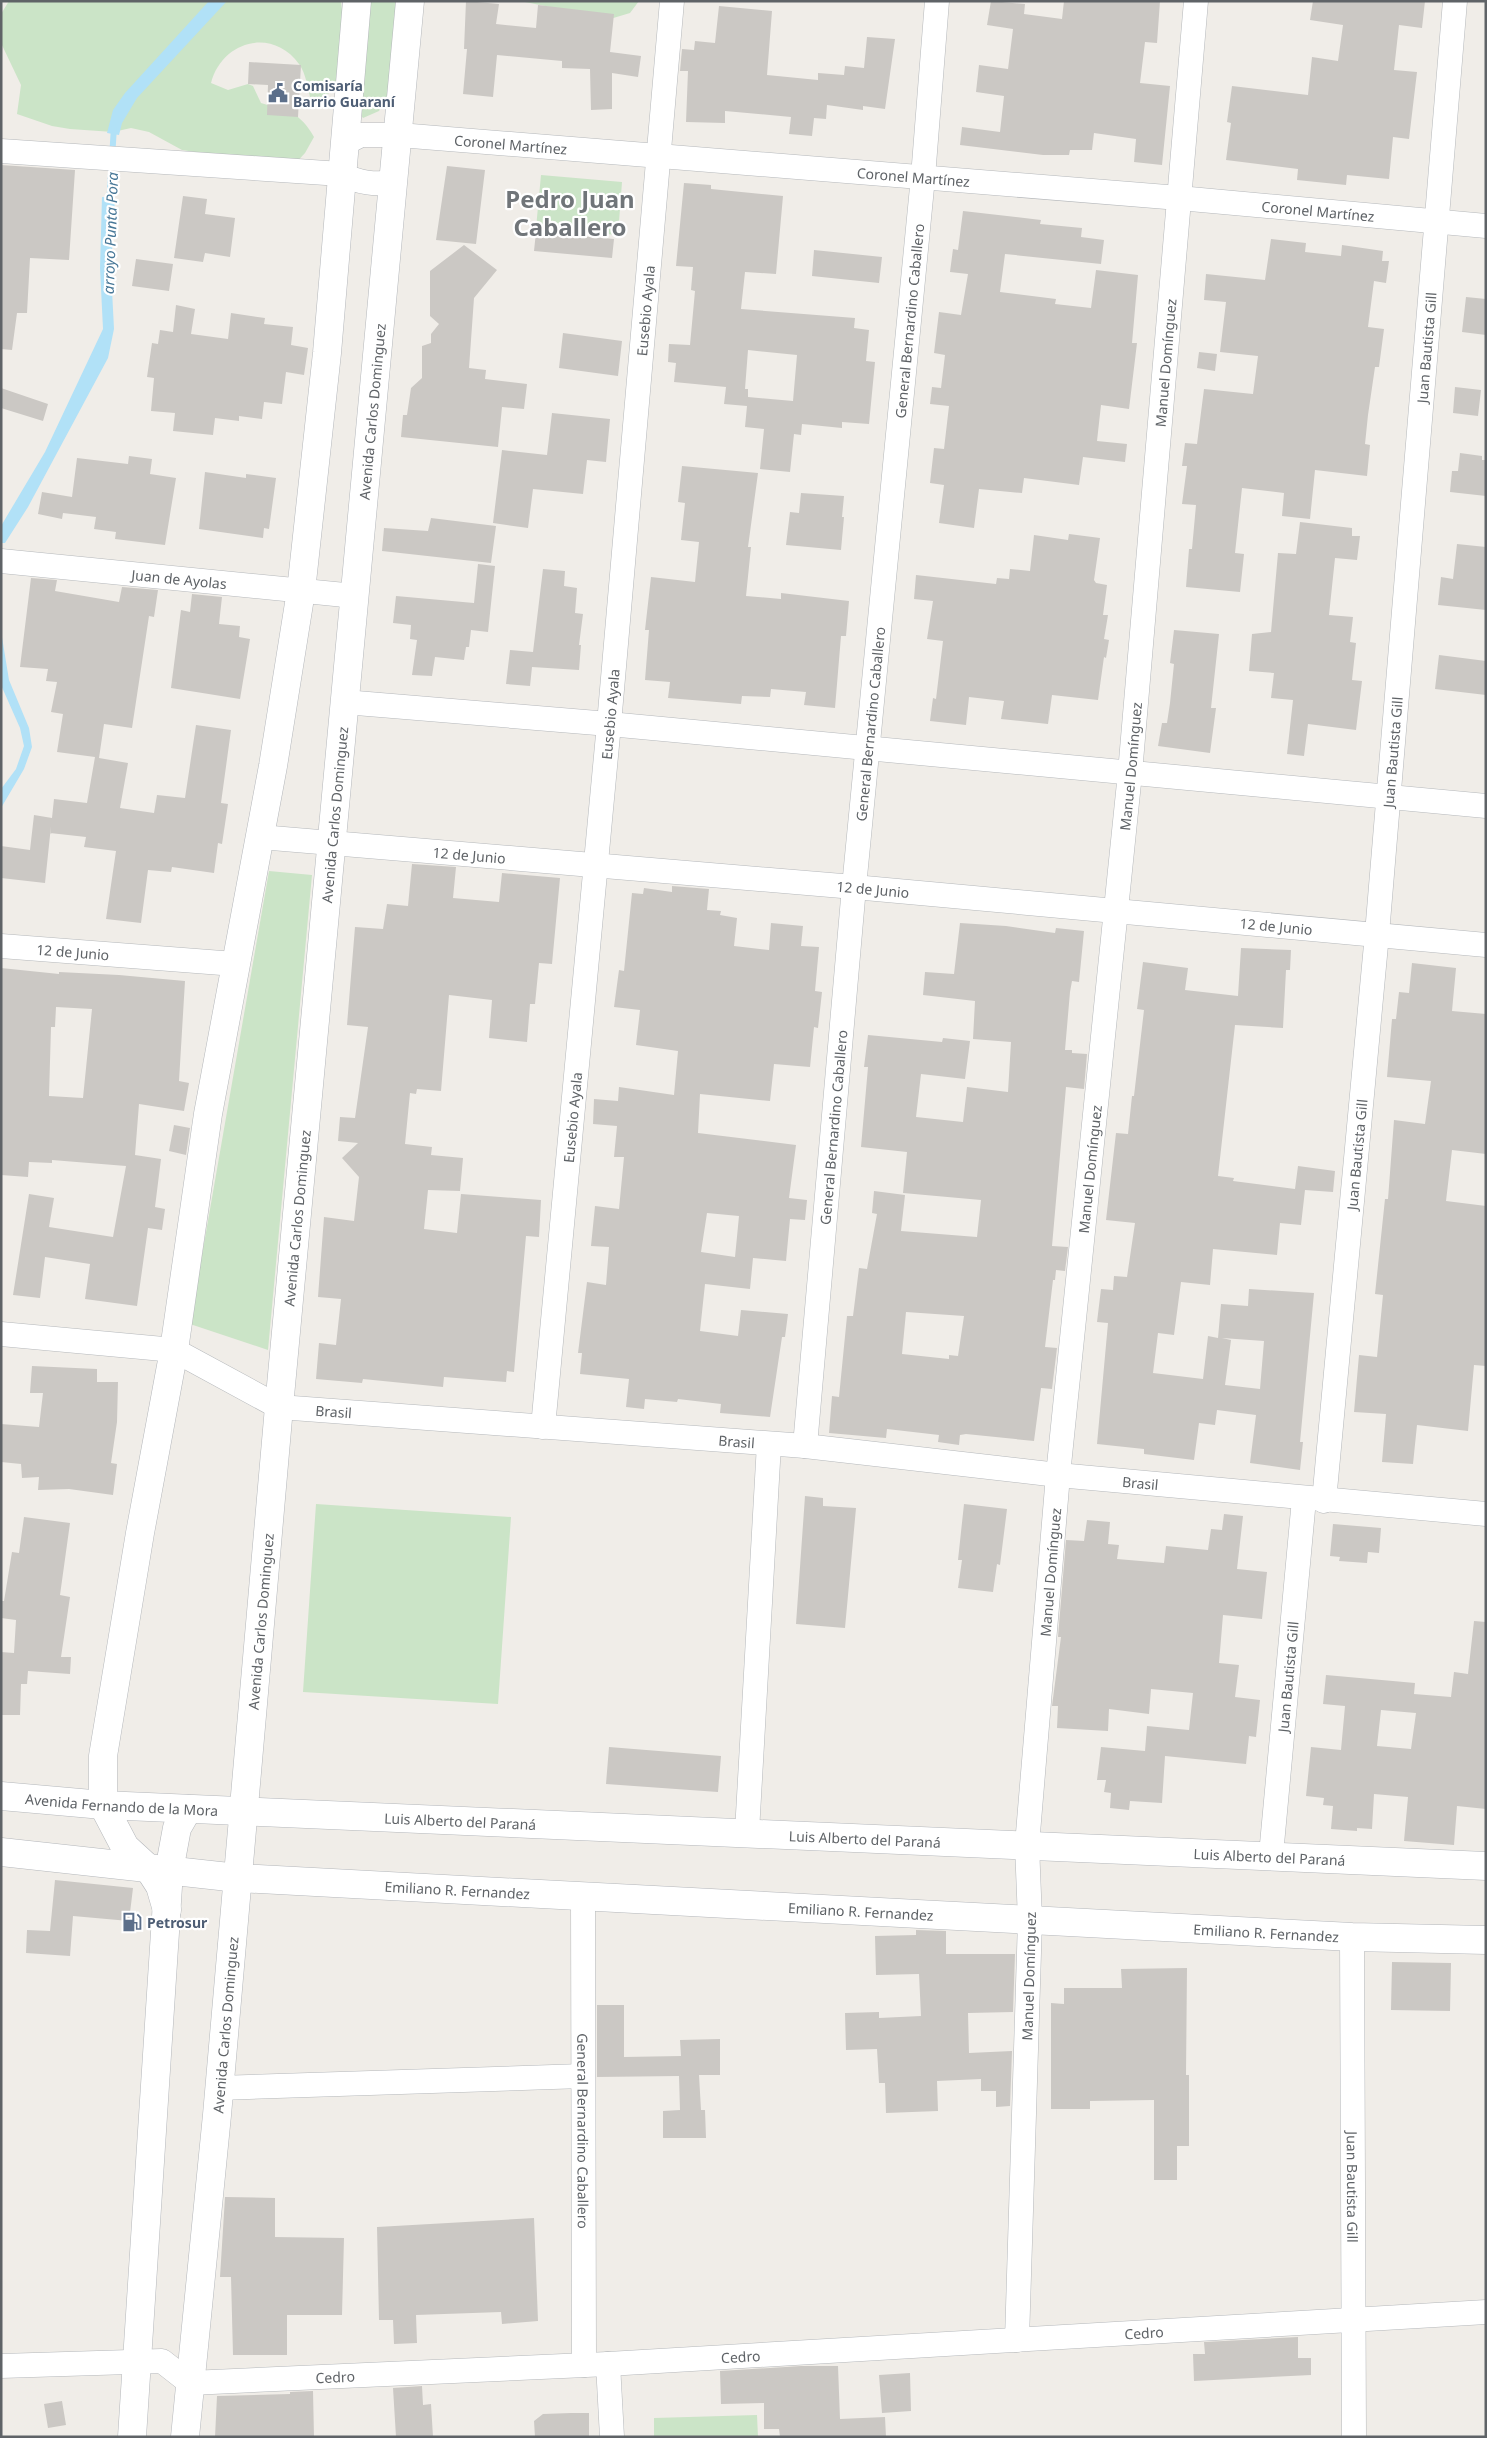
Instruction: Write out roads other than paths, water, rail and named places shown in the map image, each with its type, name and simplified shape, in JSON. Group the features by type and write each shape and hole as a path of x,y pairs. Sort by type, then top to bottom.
{"main road":[{"path":"159,1870 125,1847 103,1805 103,1756 140,1533 174,1350 208,1114 260,837 301,591 327,353 357,1"},
{"name":"Avenida Carlos Dominguez","path":"185,2437 219,2088 279,1407 410,1"},
{"name":"Avenida Fernando de la Mora","path":"1,1796 103,1805 244,1812"},
{"path":"132,2437 141,2277 167,1910 160,1886 159,1870 176,1828 188,1809"},
{"name":"Luis Alberto del Paraná","path":"244,1812 747,1832 1486,1866"},
{"path":"1,1852 238,1878"},
{"name":"Emiliano R. Fernandez","path":"238,1878 1352,1937 1486,1940"}],"street":[{"name":"Eusebio Ayala","path":"543,1427 609,724 672,1"},
{"name":"General Bernardino Caballero","path":"805,1446 854,887 923,177 937,1"},
{"name":"Manuel Domínguez","path":"1017,2340 1030,1920 1027,1845 1058,1475 1130,773 1196,1"},
{"name":"Juan Bautista Gill","path":"1271,1855 1314,1500 1377,934 1435,221 1455,1"},
{"name":"Coronel Martínez","path":"345,143 361,135 399,135 1179,198 1486,226"},
{"path":"1,151 341,174 357,182 376,184 394,182"},
{"name":"Juan de Ayolas","path":"6,561 355,596"},
{"path":"344,702 609,724 868,750 1486,806"},
{"name":"12 de Junio","path":"260,837 596,864 1486,945"},
{"name":"12 de Junio","path":"1,946 235,964"},
{"name":"Brasil","path":"1,1334 174,1350 279,1407 805,1446 1058,1475 1314,1500 1486,1514"},
{"path":"747,1832 769,1444"},
{"name":"General Bernardino Caballero","path":"582,1896 584,2365"},
{"name":"Juan Bautista Gill","path":"1352,1937 1354,2437"},
{"path":"219,2088 583,2076"},
{"name":"Cedro","path":"190,2383 608,2364 1486,2312"},
{"path":"1,2366 162,2361 190,2383"},
{"path":"608,2364 612,2437"}],"water":[{"path":"209,1 227,1 137,98 122,123 119,135 107,133 113,110 125,93"},
{"path":"102,197 115,198 111,270 114,329 108,358 28,507 5,543 1,543 1,526 45,452 103,329 100,268"},
{"path":"1,631 9,680 29,728 32,747 24,769 1,808 1,789 16,769 24,746 20,728 1,685"}],"waterway":[{"name":"arroyo Punta Pora","path":"109,205 114,127"}],"place":[{"name":"Comisaría Barrio Guaraní","path":"278,93"},
{"name":"Petrosur","path":"132,1922"}],"district":[{"name":"Pedro Juan Caballero","path":"570,212"}]}
